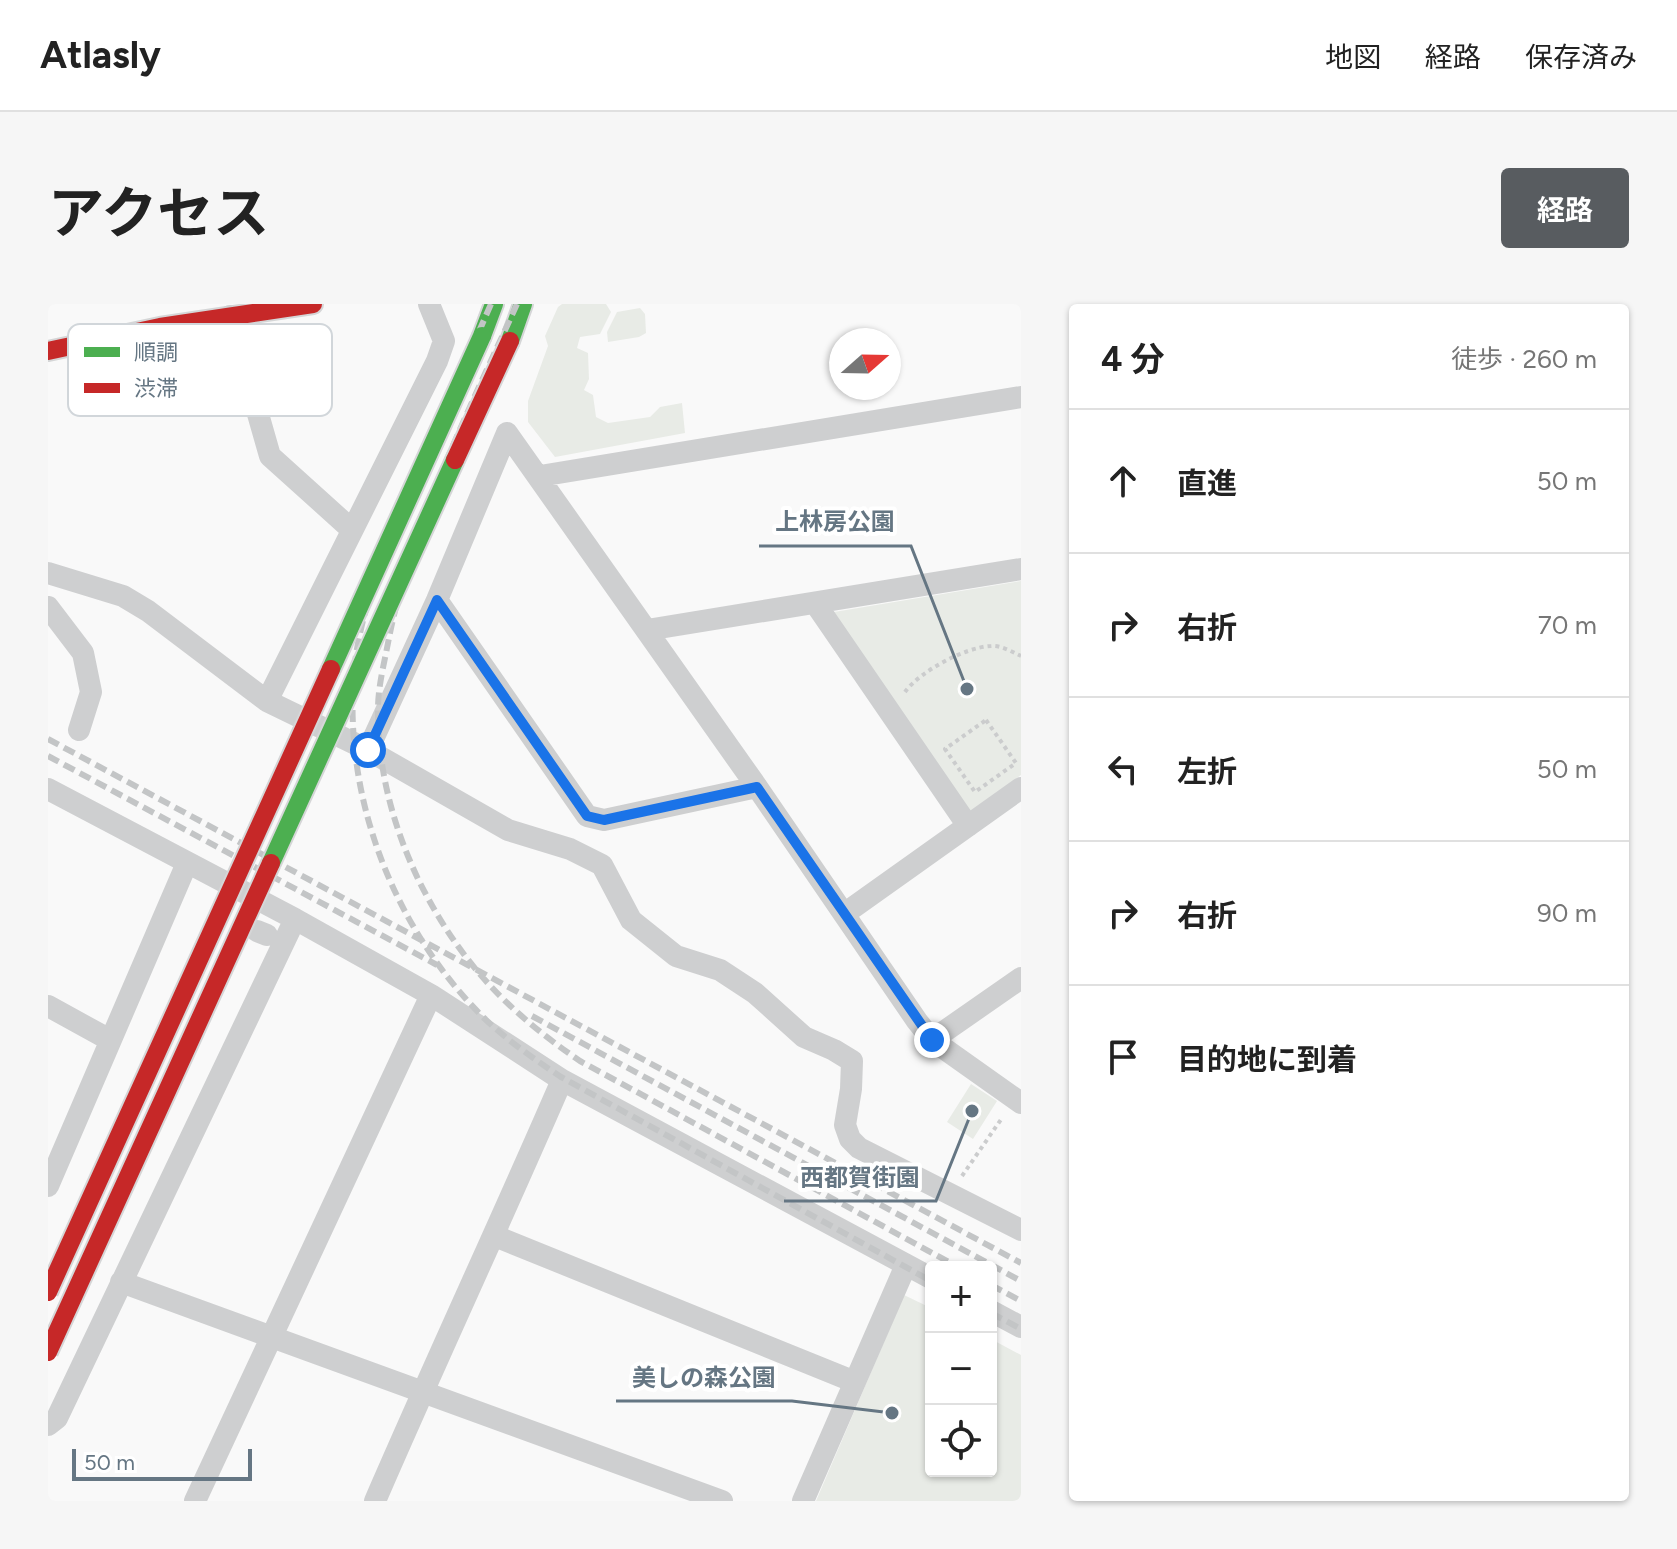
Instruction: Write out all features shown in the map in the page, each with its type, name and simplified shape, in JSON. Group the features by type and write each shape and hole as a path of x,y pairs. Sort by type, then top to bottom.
{"street":[{"path":"179,324 313,304"},
{"path":"267,701 437,361 444,341 429,304"},
{"path":"48,1292 494,304"},
{"path":"48,1352 510,341 523,304"},
{"path":"230,316 232,324"},
{"path":"48,351 68,347"},
{"path":"540,476 1021,397"},
{"path":"259,416 270,456 351,529"},
{"path":"368,750 437,600 507,433 932,1040 1018,1101"},
{"path":"647,630 1021,569"},
{"path":"48,573 123,596 148,611 267,701 368,750 508,830 570,849 597,861 631,920 676,956 720,970 755,993 804,1037 852,1061 845,1125 850,1139 859,1148 1021,1230"},
{"path":"437,600 587,816 604,820 757,787"},
{"path":"815,603 968,826"},
{"path":"48,607 83,653 91,692 79,730"},
{"path":"844,914 1021,788"},
{"path":"51,796 295,919 431,995 562,1080 925,1275"},
{"path":"48,1186 187,863"},
{"path":"48,1425 57,1418 295,919"},
{"path":"932,1040 1021,978"},
{"path":"195,1501 431,995"},
{"path":"48,1006 110,1040"},
{"path":"375,1501 562,1080"},
{"path":"495,1236 855,1382"},
{"path":"803,1501 906,1265"},
{"path":"121,1282 722,1501"},
{"path":"997,1314 1021,1327"}],"path":[{"path":"912,702 904,691 964,651 995,645 1021,656"},
{"path":"986,720 1019,761 975,792 945,749 986,720"},
{"path":"950,1194 1018,1101"}],"shaded area":[{"path":"562,304 606,304 611,312 600,334 580,337 577,348 588,353 589,379 584,390 593,395 596,417 608,423 650,417 660,407 682,403 685,433 555,457 528,422 528,401 548,346 545,336"},
{"path":"640,308 645,314 646,333 608,342 607,332 617,312"},
{"path":"1021,581 1021,775 967,814 834,612"},
{"path":"971,1084 997,1101 973,1139 947,1122"},
{"path":"904,1295 925,1305 925,1477 997,1477 997,1342 1021,1355 1021,1501 816,1501"}],"railway":[{"path":"491,304 386,552 369,599 357,647 353,719 357,767 381,859 400,903 452,983 484,1018 531,1056 561,1077 925,1278"},
{"path":"517,304 460,428 426,513 398,600 379,692 384,777 402,841 420,883 452,937 488,983 530,1023 580,1061 947,1261"},
{"path":"48,739 1021,1263"},
{"path":"48,756 437,965"},
{"path":"532,1016 1021,1281"},
{"path":"997,1288 1021,1301"},
{"path":"997,1316 1021,1329"}],"traffic: fast":[{"path":"482,336 494,304"},
{"path":"510,341 523,304"},
{"path":"331,669 482,336"},
{"path":"271,863 455,460"}],"traffic: jam":[{"path":"180,324 313,304"},
{"path":"455,460 510,341"},
{"path":"48,351 68,347"},
{"path":"48,1292 331,669"},
{"path":"48,1352 271,863"}],"place":[{"name":"上林房公園","path":"967,689"},
{"name":"西都賀街園","path":"972,1111"},
{"name":"美しの森公園","path":"892,1413"}],"route":[{"path":"368,750 437,600 587,816 604,820 757,787 932,1040"}]}
